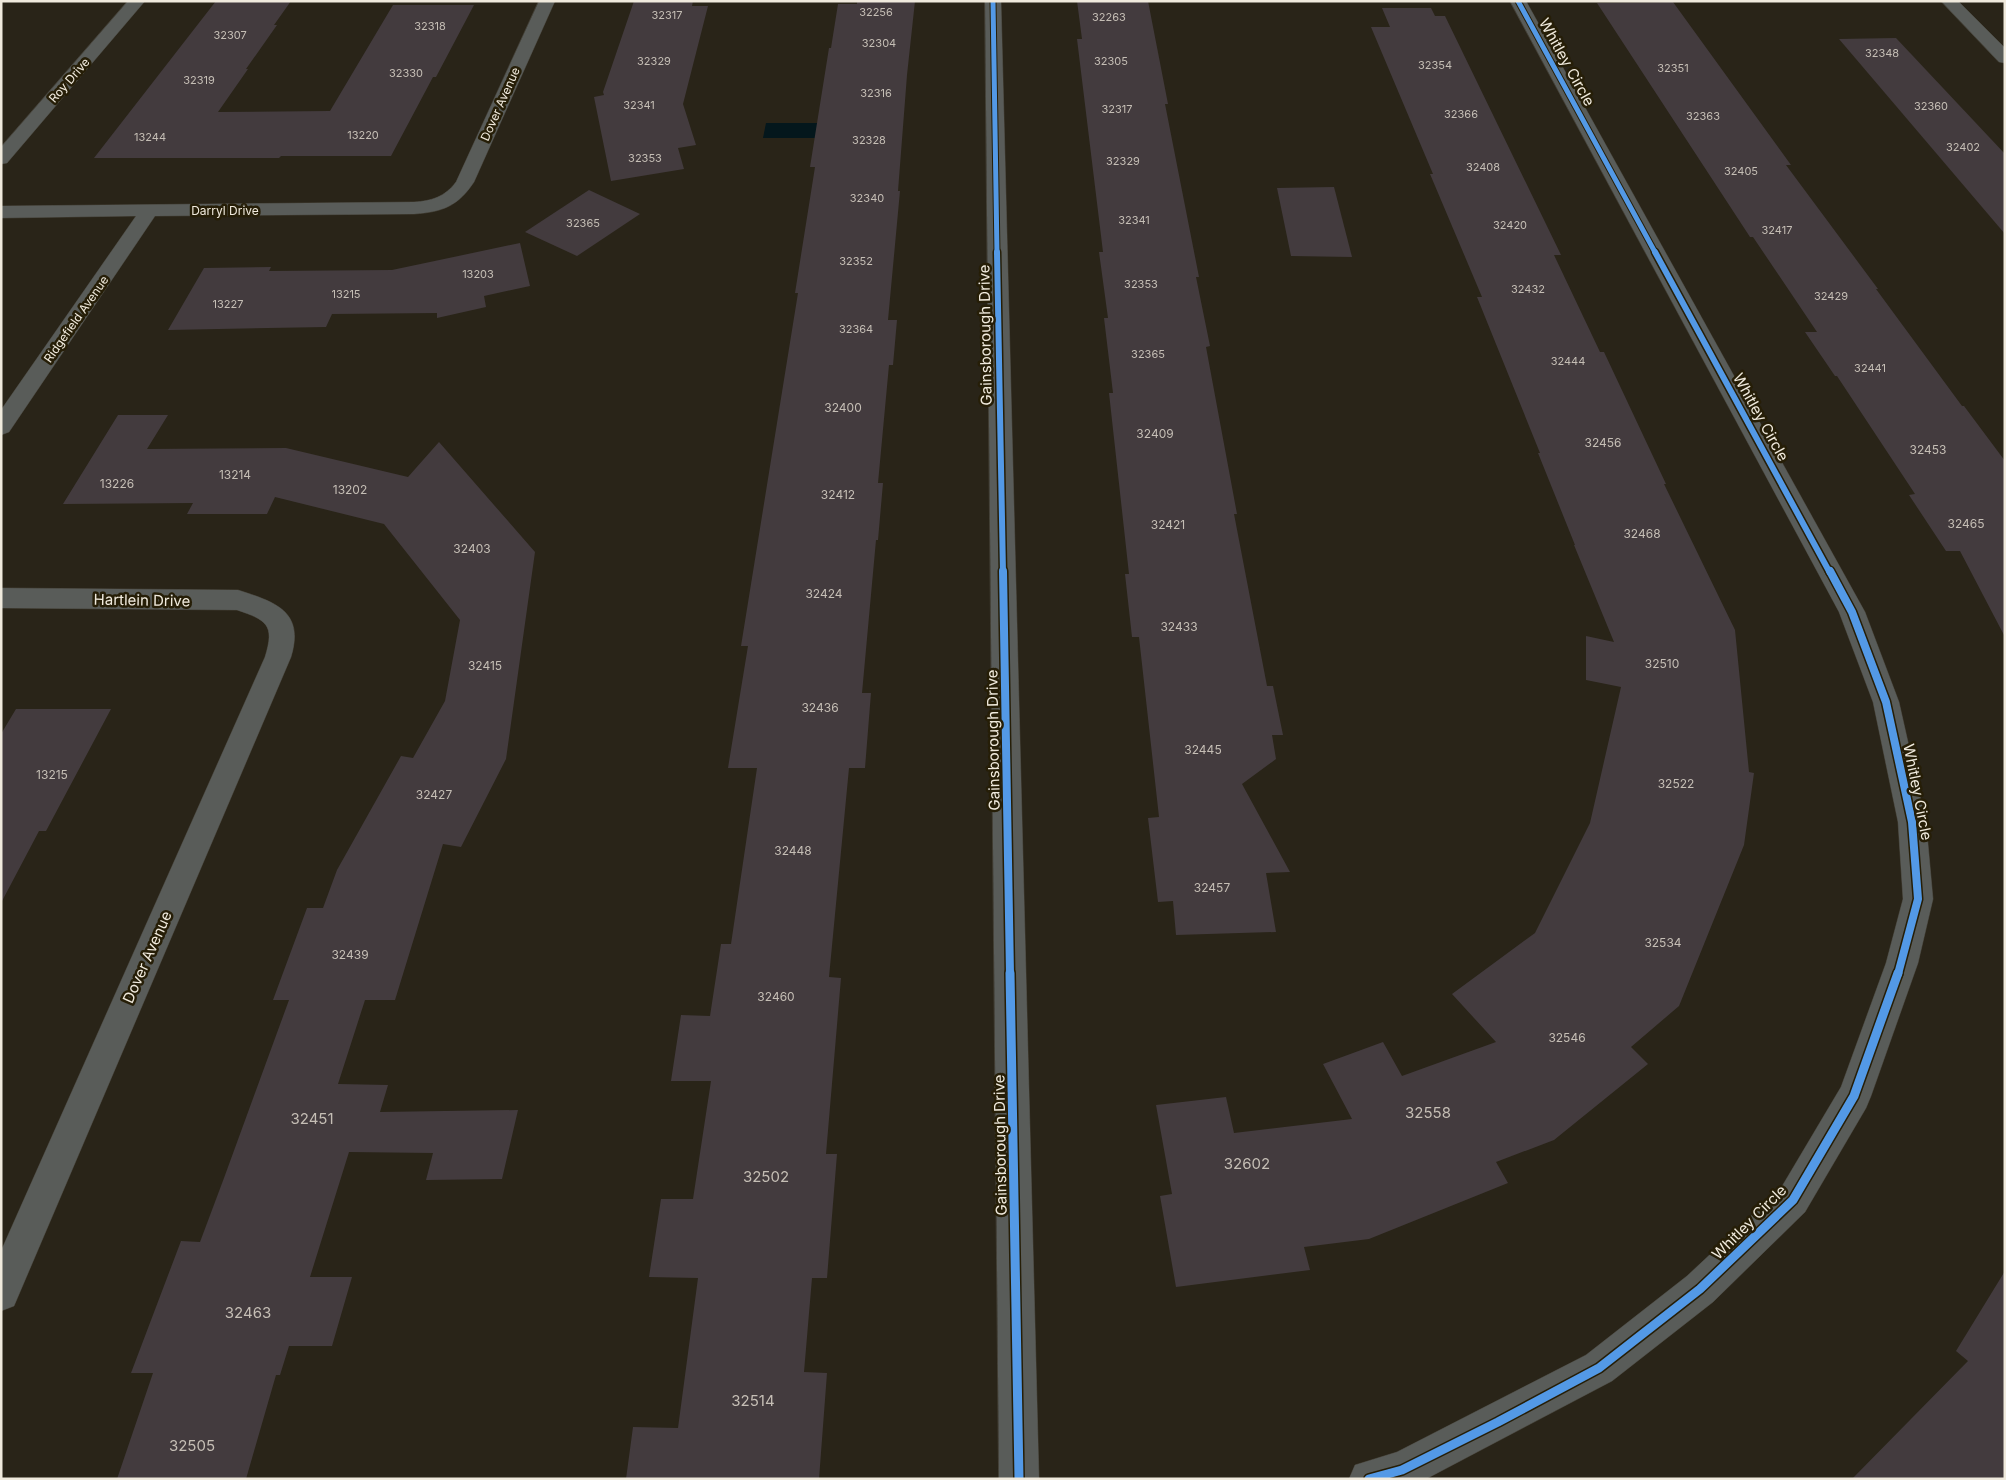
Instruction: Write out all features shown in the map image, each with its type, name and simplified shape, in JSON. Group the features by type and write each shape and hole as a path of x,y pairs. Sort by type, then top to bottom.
{"street":[{"name":"Roy Drive","path":"1,159 137,1"},
{"name":"Dover Avenue","path":"447,202 459,194 465,182 547,1"},
{"name":"Gainsborough Drive","path":"993,1 1019,1479"},
{"name":"Whitley Circle","path":"1369,1479 1402,1470 1498,1422 1599,1368 1700,1290 1793,1200 1854,1096 1902,963 1918,899 1912,822 1886,702 1852,612 1518,1"},
{"path":"1949,1 2005,58"},
{"name":"Darryl Drive","path":"1,212 408,208 432,206 447,202"},
{"name":"Ridgefield Avenue","path":"1,427 150,210"},
{"name":"Hartlein Drive","path":"1,598 238,600 263,608 278,619"},
{"name":"Dover Avenue","path":"1,1293 278,657 284,635 278,619"}],"shaded area":[{"path":"766,123 818,123 816,138 763,138"}],"building":[{"path":"216,1 291,1 218,112 330,111 393,5 474,5 391,156 94,158"},
{"path":"634,1 693,1 692,6 708,6 683,104 696,145 678,148 684,169 611,181 594,97 604,95 603,92"},
{"path":"857,1 915,1 907,75 898,191 900,191 888,320 897,320 893,365 889,365 878,483 883,483 862,693 871,693 865,768 849,768 829,977 841,978 826,1154 837,1154 827,1278 812,1278 804,1372 827,1373 819,1479 626,1479 633,1427 678,1428 698,1278 649,1277 661,1199 693,1199 711,1081 671,1081 681,1015 710,1016 721,944 731,944 757,768 728,768 748,646 741,646 798,293 795,293 815,167 810,167 829,48 831,48 838,4 857,4"},
{"path":"1077,1 1148,1 1168,104 1165,104 1199,277 1196,277 1210,346 1206,347 1237,514 1234,514 1267,686 1273,686 1283,735 1272,735 1276,759 1242,784 1290,872 1266,873 1276,932 1176,935 1173,901 1158,902 1148,818 1159,817 1139,637 1132,637 1125,574 1129,574 1109,393 1113,393 1104,318 1108,318 1099,252 1103,252 1077,39 1082,39"},
{"path":"1673,2 1791,165 1786,165 1962,406 1964,406 2005,461 2005,637 1960,551 1946,551 1909,495 1915,494 1837,376 1835,376 1805,332 1817,332 1753,237 1750,237 1597,3"},
{"path":"1382,8 1431,8 1435,16 1445,16 1561,255 1554,255 1600,352 1604,352 1666,484 1664,484 1735,630 1749,772 1754,773 1744,845 1679,1006 1631,1047 1648,1064 1554,1140 1496,1162 1508,1183 1369,1239 1304,1247 1310,1270 1176,1287 1160,1196 1172,1194 1156,1105 1226,1097 1234,1133 1352,1119 1323,1064 1383,1042 1402,1076 1496,1042 1452,994 1535,933 1590,823 1621,687 1586,680 1586,636 1614,642 1477,297 1482,297 1371,27 1390,27"},
{"path":"1896,38 2005,154 2005,234 1839,39"},
{"path":"1334,187 1352,257 1291,256 1277,188"},
{"path":"589,190 640,214 577,256 525,232"},
{"path":"520,243 530,286 484,296 486,307 437,318 437,313 332,314 326,327 168,330 204,268 271,267 269,271 392,270"},
{"path":"118,415 168,415 147,449 286,448 408,477 439,442 535,552 506,759 461,847 443,844 395,1000 365,1000 338,1084 388,1085 380,1112 518,1110 502,1179 426,1180 433,1153 349,1152 310,1277 352,1277 332,1346 289,1346 280,1375 276,1375 246,1479 117,1479 153,1373 131,1373 181,1241 200,1242 289,1000 273,1000 307,908 323,908 337,870 401,756 413,758 445,701 460,620 384,524 275,497 267,514 187,514 193,503 63,504"},
{"path":"16,709 111,709 46,831 39,831 1,903 1,734"},
{"path":"2005,1271 2005,1479 1852,1479 1968,1361 1956,1351"}],"cycle path":[{"path":"993,1 1019,1479"},
{"path":"1369,1479 1402,1470 1498,1422 1599,1368 1700,1289 1793,1200 1854,1096 1902,963 1918,899 1912,822 1886,702 1852,612 1518,1"}]}
